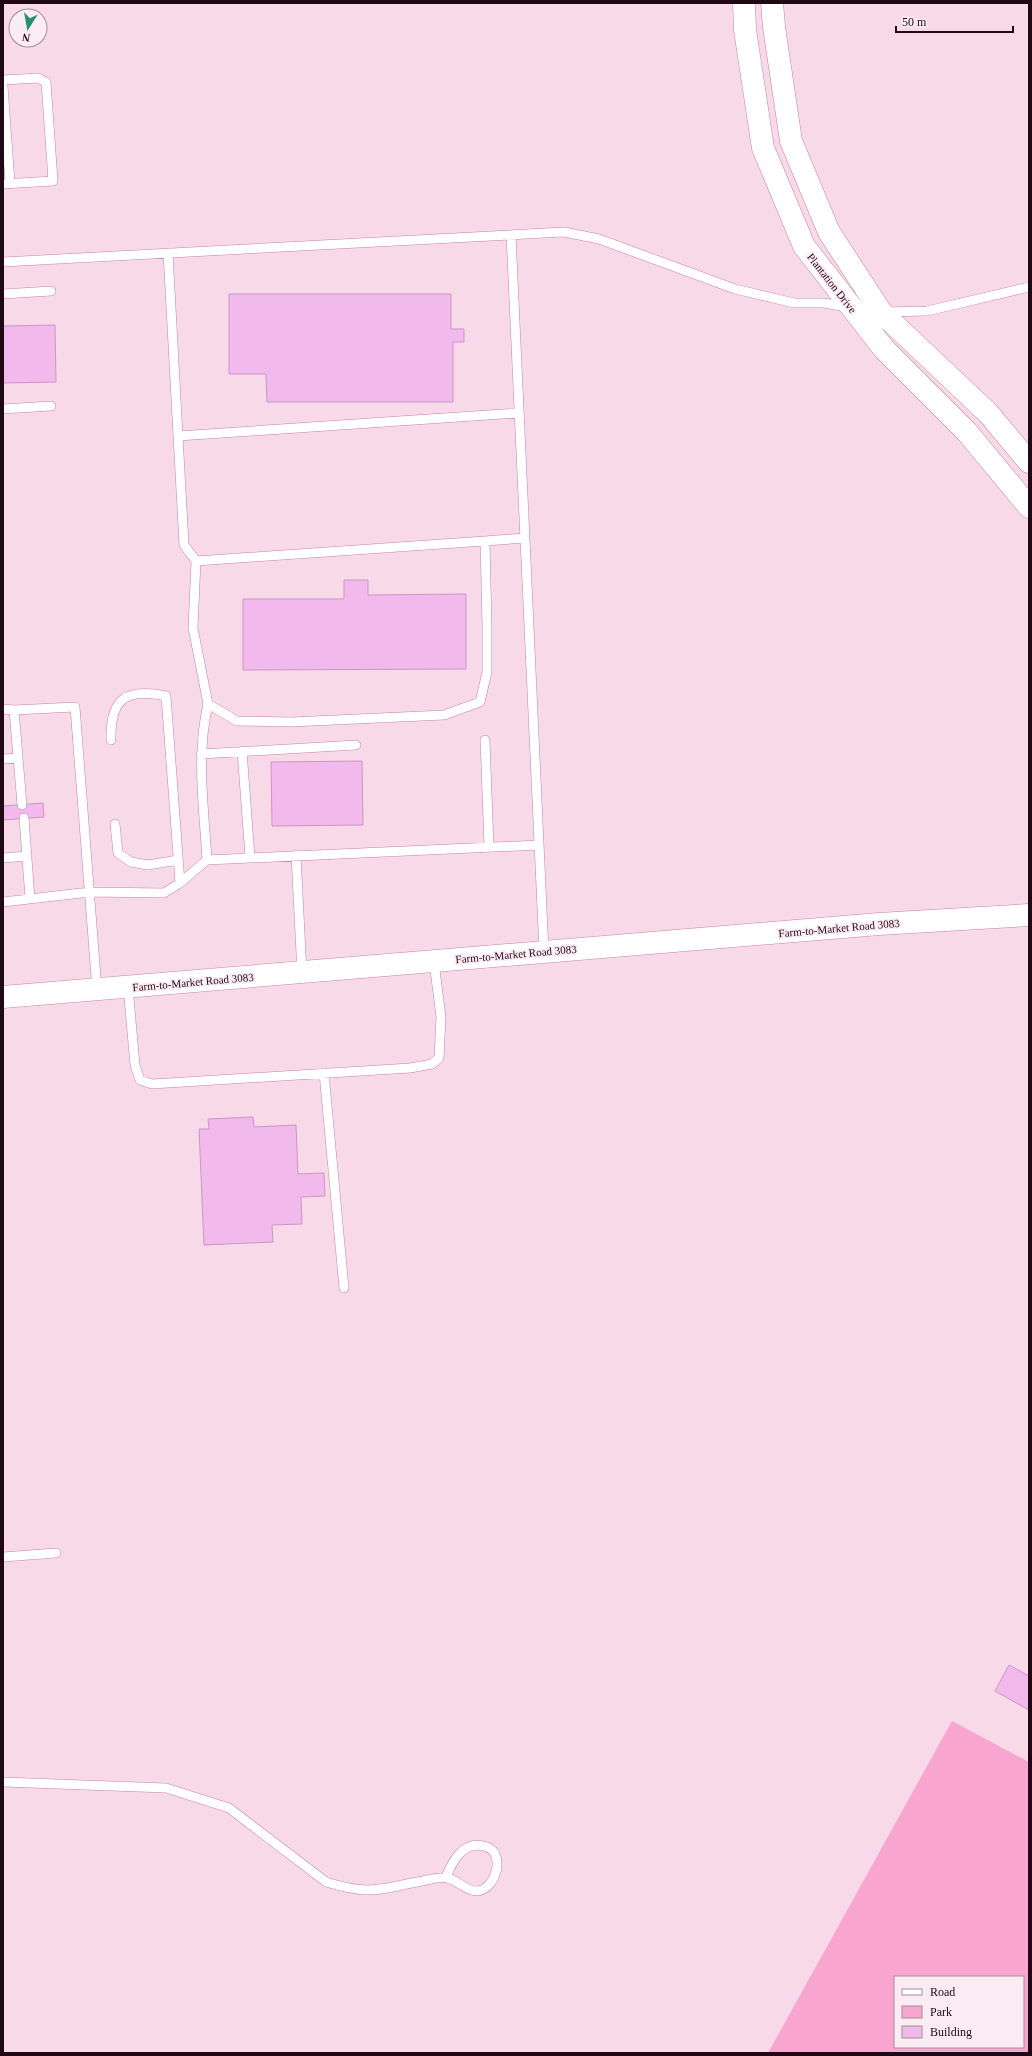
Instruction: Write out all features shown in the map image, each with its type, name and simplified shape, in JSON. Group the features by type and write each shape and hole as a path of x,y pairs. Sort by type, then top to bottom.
{"street":[{"name":"Plantation Drive","path":"744,3 746,30 764,148 804,246 884,349 968,432 1029,507"},
{"name":"Plantation Drive","path":"772,3 774,28 791,141 828,232 881,312 988,413 1029,462"},
{"name":"Farm-to-Market Road 3083","path":"3,997 879,924 1029,915"}],"lane":[{"path":"3,80 38,78 46,82 48,88 53,180 6,184 3,86"},
{"path":"3,262 564,232 599,239 735,289 794,303 824,304 881,312 927,311 1029,287"},
{"path":"511,234 544,952"},
{"path":"168,253 184,545 196,561 194,628 208,704 202,727 207,860"},
{"path":"3,294 50,292"},
{"path":"3,409 51,406"},
{"path":"178,436 519,413"},
{"path":"196,561 525,538"},
{"path":"208,704 237,721 291,722 444,715 480,702 487,672 488,627 485,541"},
{"path":"111,740 111,728 116,705 126,697 147,692 166,696 180,883"},
{"path":"3,709 14,710 75,707 97,990"},
{"path":"14,710 22,804"},
{"path":"484,740 489,847"},
{"path":"202,754 356,745"},
{"path":"242,751 250,857"},
{"path":"3,759 18,758"},
{"path":"24,818 30,899"},
{"path":"115,824 118,852 131,862 148,865 178,860"},
{"path":"3,902 90,892 164,893 180,883 207,860 539,845"},
{"path":"296,855 302,973"},
{"path":"3,858 27,856"},
{"path":"128,987 135,1065 140,1080 152,1084 410,1068 432,1064 439,1058 441,1017 434,962"},
{"path":"324,1073 344,1288"},
{"path":"3,1557 56,1553"},
{"path":"3,1782 166,1788 189,1794 229,1808 326,1882 340,1886 368,1890 446,1877 469,1890 478,1891 487,1888 494,1880 497,1858 491,1848 484,1845 476,1845 465,1849 454,1858 446,1877"}],"green space":[{"path":"952,1721 1029,1762 1029,2053 768,2053"}],"building":[{"path":"229,294 451,294 451,329 464,329 464,342 453,342 453,402 267,402 266,374 229,374"},
{"path":"55,325 56,382 3,383 3,326"},
{"path":"344,580 368,580 368,595 466,594 466,669 243,670 243,599 344,599"},
{"path":"362,761 363,825 272,826 271,762"},
{"path":"43,803 44,817 3,820 3,806"},
{"path":"253,1117 254,1127 296,1125 298,1174 324,1173 325,1196 301,1197 302,1224 272,1225 273,1242 204,1245 199,1129 209,1129 208,1119"},
{"path":"1009,1665 1029,1676 1029,1710 995,1691"}]}
